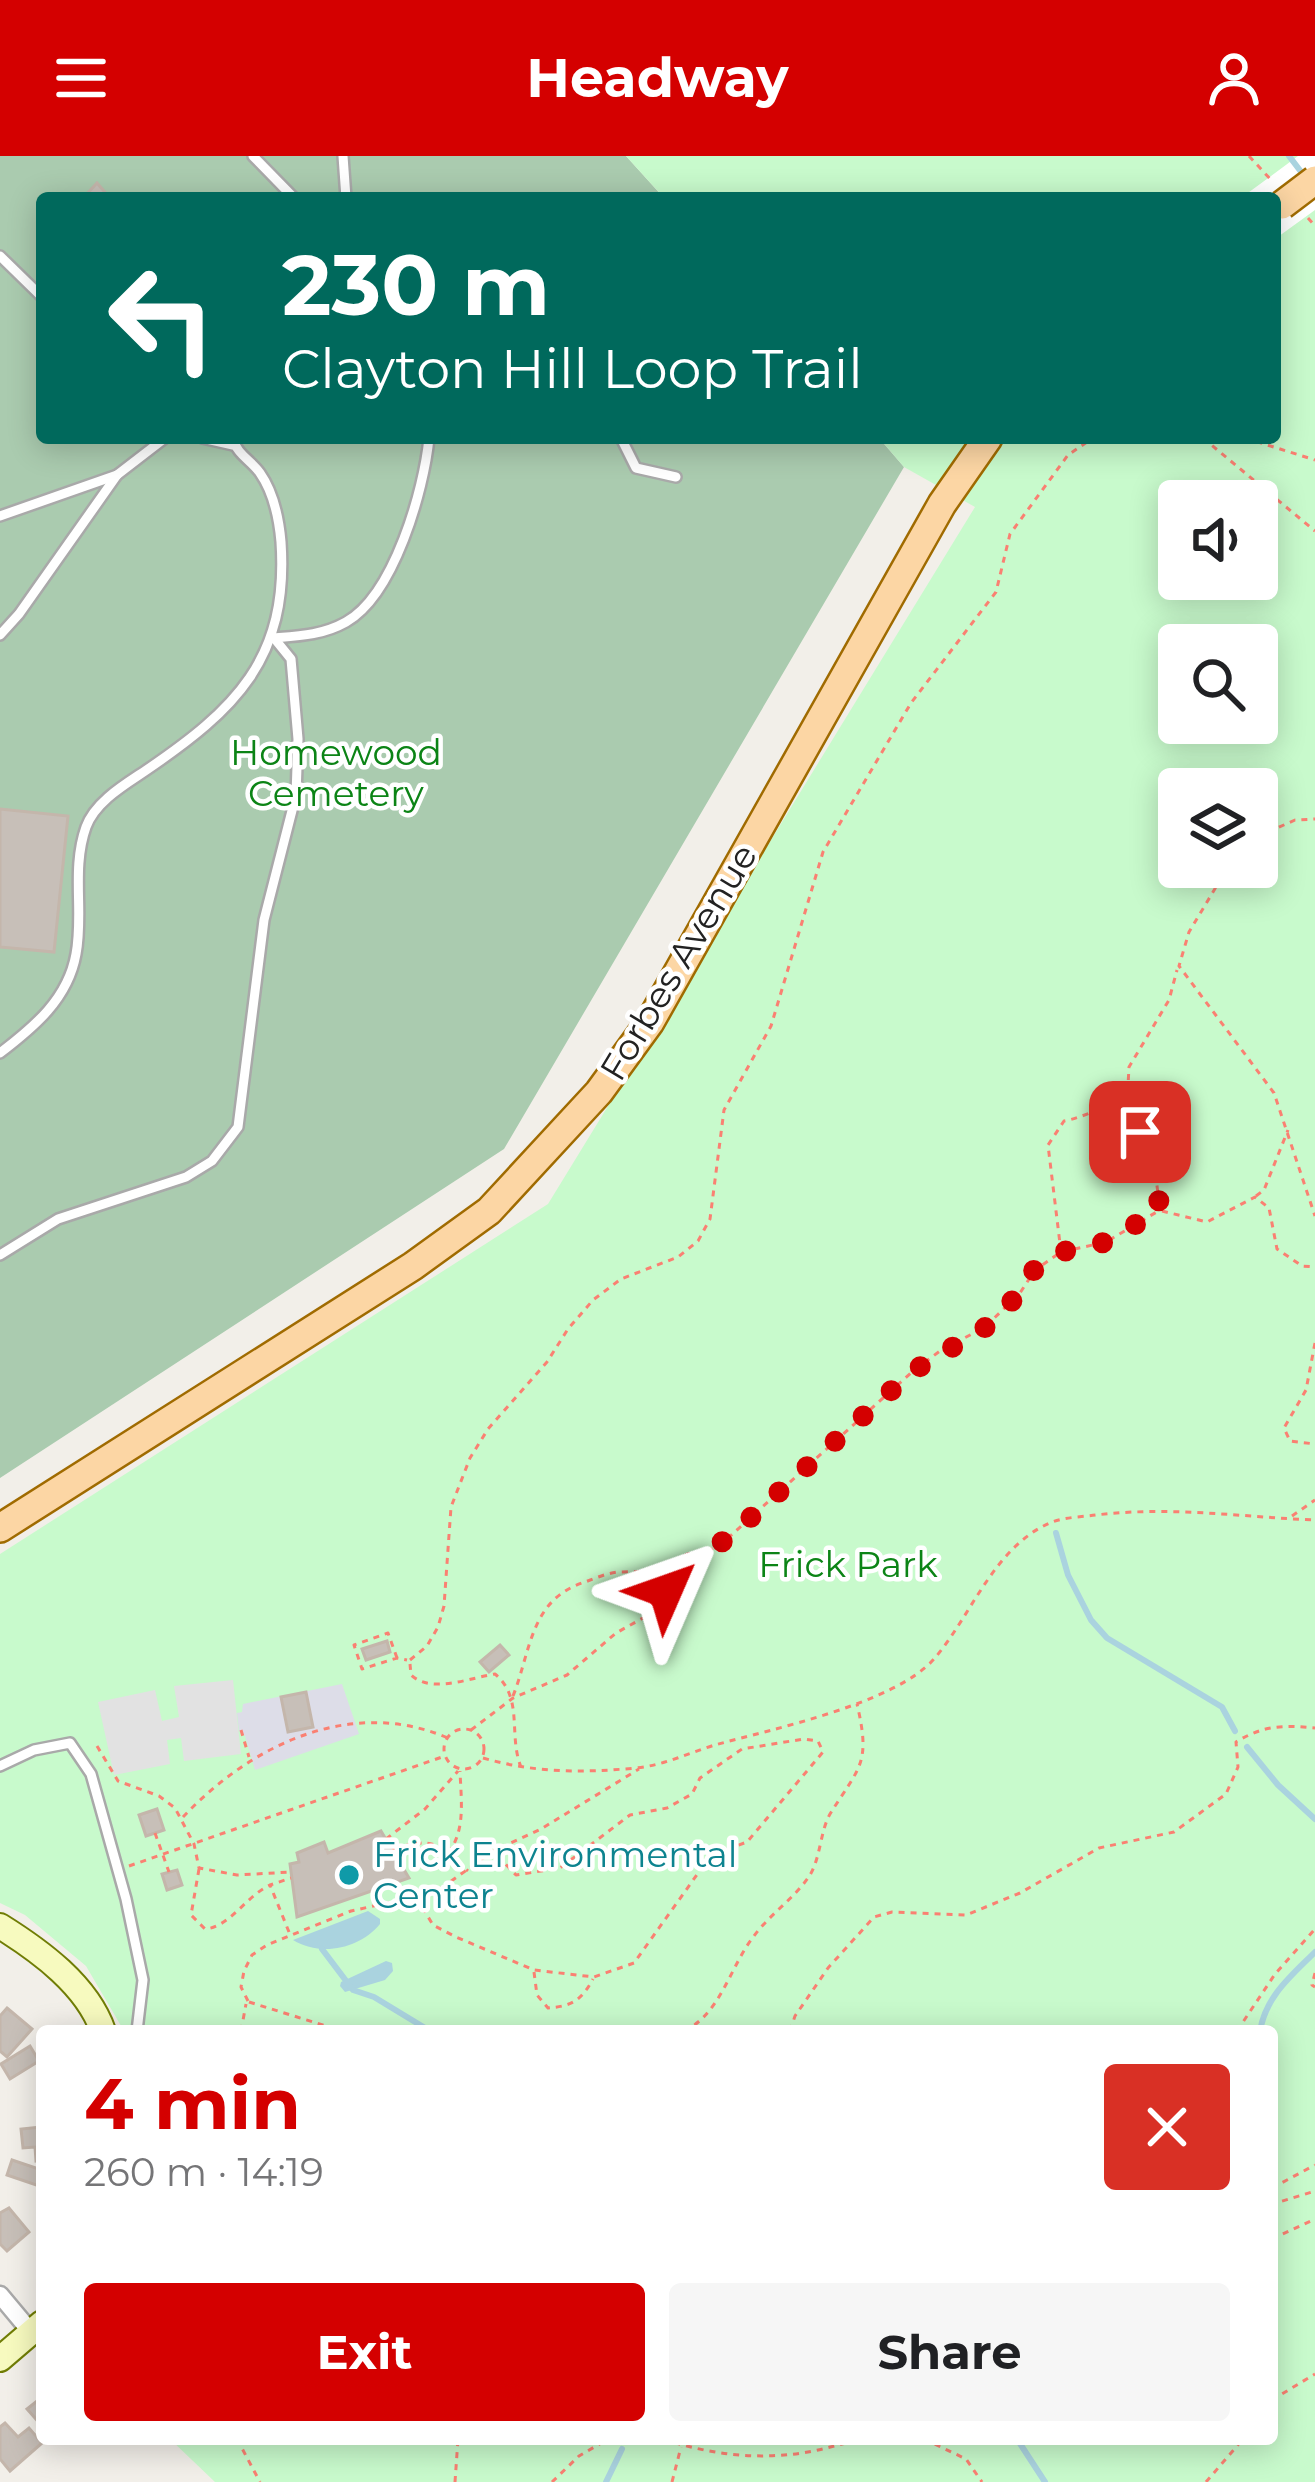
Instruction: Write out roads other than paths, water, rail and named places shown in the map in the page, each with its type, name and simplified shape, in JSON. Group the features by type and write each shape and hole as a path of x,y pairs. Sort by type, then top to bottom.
{"main road":[{"path":"1281,206 1315,180"},
{"name":"Forbes Avenue","path":"0,1528 413,1266 489,1211 547,1154 650,1022 942,504 984,444"}],"street":[{"path":"0,1926 72,1983 101,2025"},
{"path":"0,2294 36,2327 0,2359"}],"lane":[{"path":"253,156 288,192"},
{"path":"343,156 346,192"},
{"path":"0,256 36,290"},
{"path":"0,635 117,476 157,444"},
{"path":"0,1053 39,1024 62,993 77,954 76,887 86,824 110,794 202,730 233,698 274,638 281,598 275,503 260,473 235,444"},
{"path":"274,638 311,635 350,620 384,583 415,504 429,444"},
{"path":"625,444 636,468 676,477"},
{"path":"0,516 117,476"},
{"path":"0,1255 58,1219 186,1177 212,1161 238,1127 264,920 296,796 298,740 291,659 274,638"},
{"path":"0,1766 34,1750 70,1743 91,1774 143,1980 138,2025"}],"water":[{"path":"368,1911 380,1924 351,1945 315,1948 293,1940"},
{"path":"386,1961 392,1963 393,1971 385,1980 345,1992 340,1986 341,1982"}],"waterway":[{"path":"1289,156 1305,177"},
{"path":"1056,1533 1068,1575 1091,1620 1107,1638 1222,1707 1235,1731"},
{"path":"1247,1747 1315,1819"},
{"path":"322,1949 353,1990 420,2025"},
{"path":"1262,2025 1274,1997 1315,1952"},
{"path":"1021,2445 1045,2482"},
{"path":"606,2482 622,2449"}],"place":[{"name":"Frick Environmental Center","path":"349,1875"}],"park label":[{"name":"Homewood Cemetery","path":"336,772"},
{"name":"Frick Park","path":"848,1564"}]}
